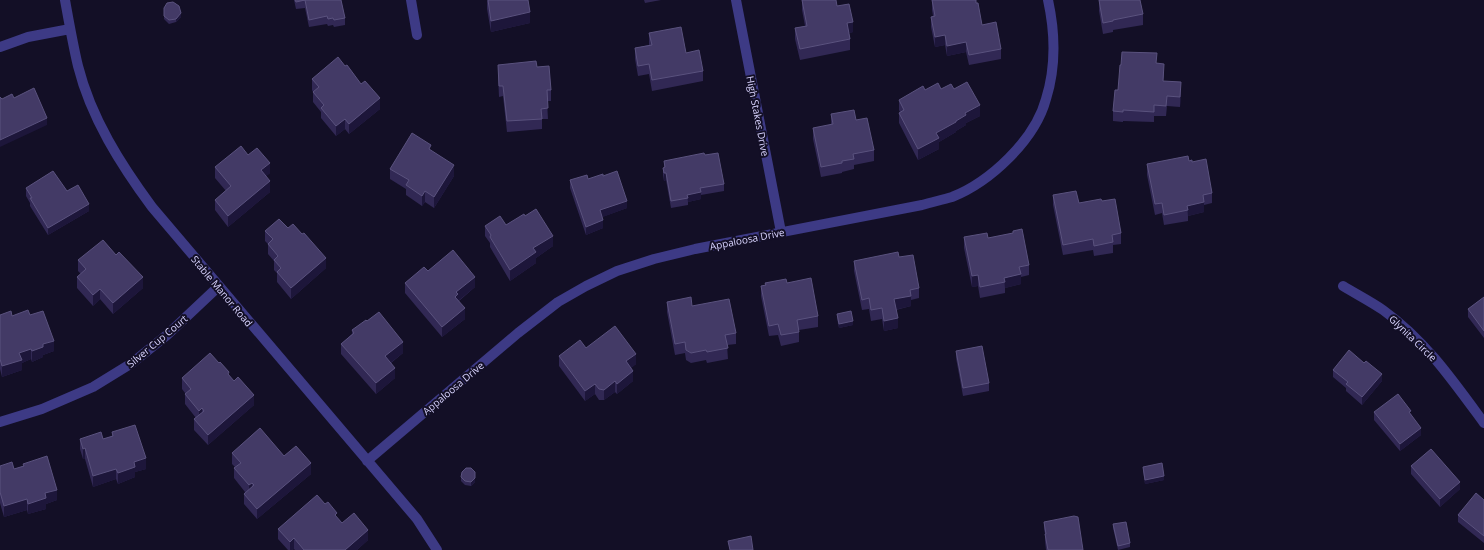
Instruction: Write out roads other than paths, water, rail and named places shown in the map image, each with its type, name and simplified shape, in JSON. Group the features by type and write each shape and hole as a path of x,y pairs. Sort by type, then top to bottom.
{"street":[{"name":"Stable Manor Road","path":"65,0 78,68 89,99 108,140 122,164 152,207 417,519 437,550"},
{"path":"411,0 417,35"},
{"name":"High Stakes Drive","path":"736,0 781,232"},
{"name":"Appaloosa Drive","path":"367,461 518,333 558,302 617,271 654,259 695,249 922,205 951,197 975,185 997,169 1020,146 1035,124 1046,101 1052,75 1053,50 1051,13 1048,0"},
{"path":"0,47 28,37 70,29"},
{"name":"Silver Cup Court","path":"0,422 42,408 93,387 132,363 167,335 219,286"},
{"name":"Glynita Circle","path":"1343,286 1382,309 1430,351 1451,377 1484,423"}]}
